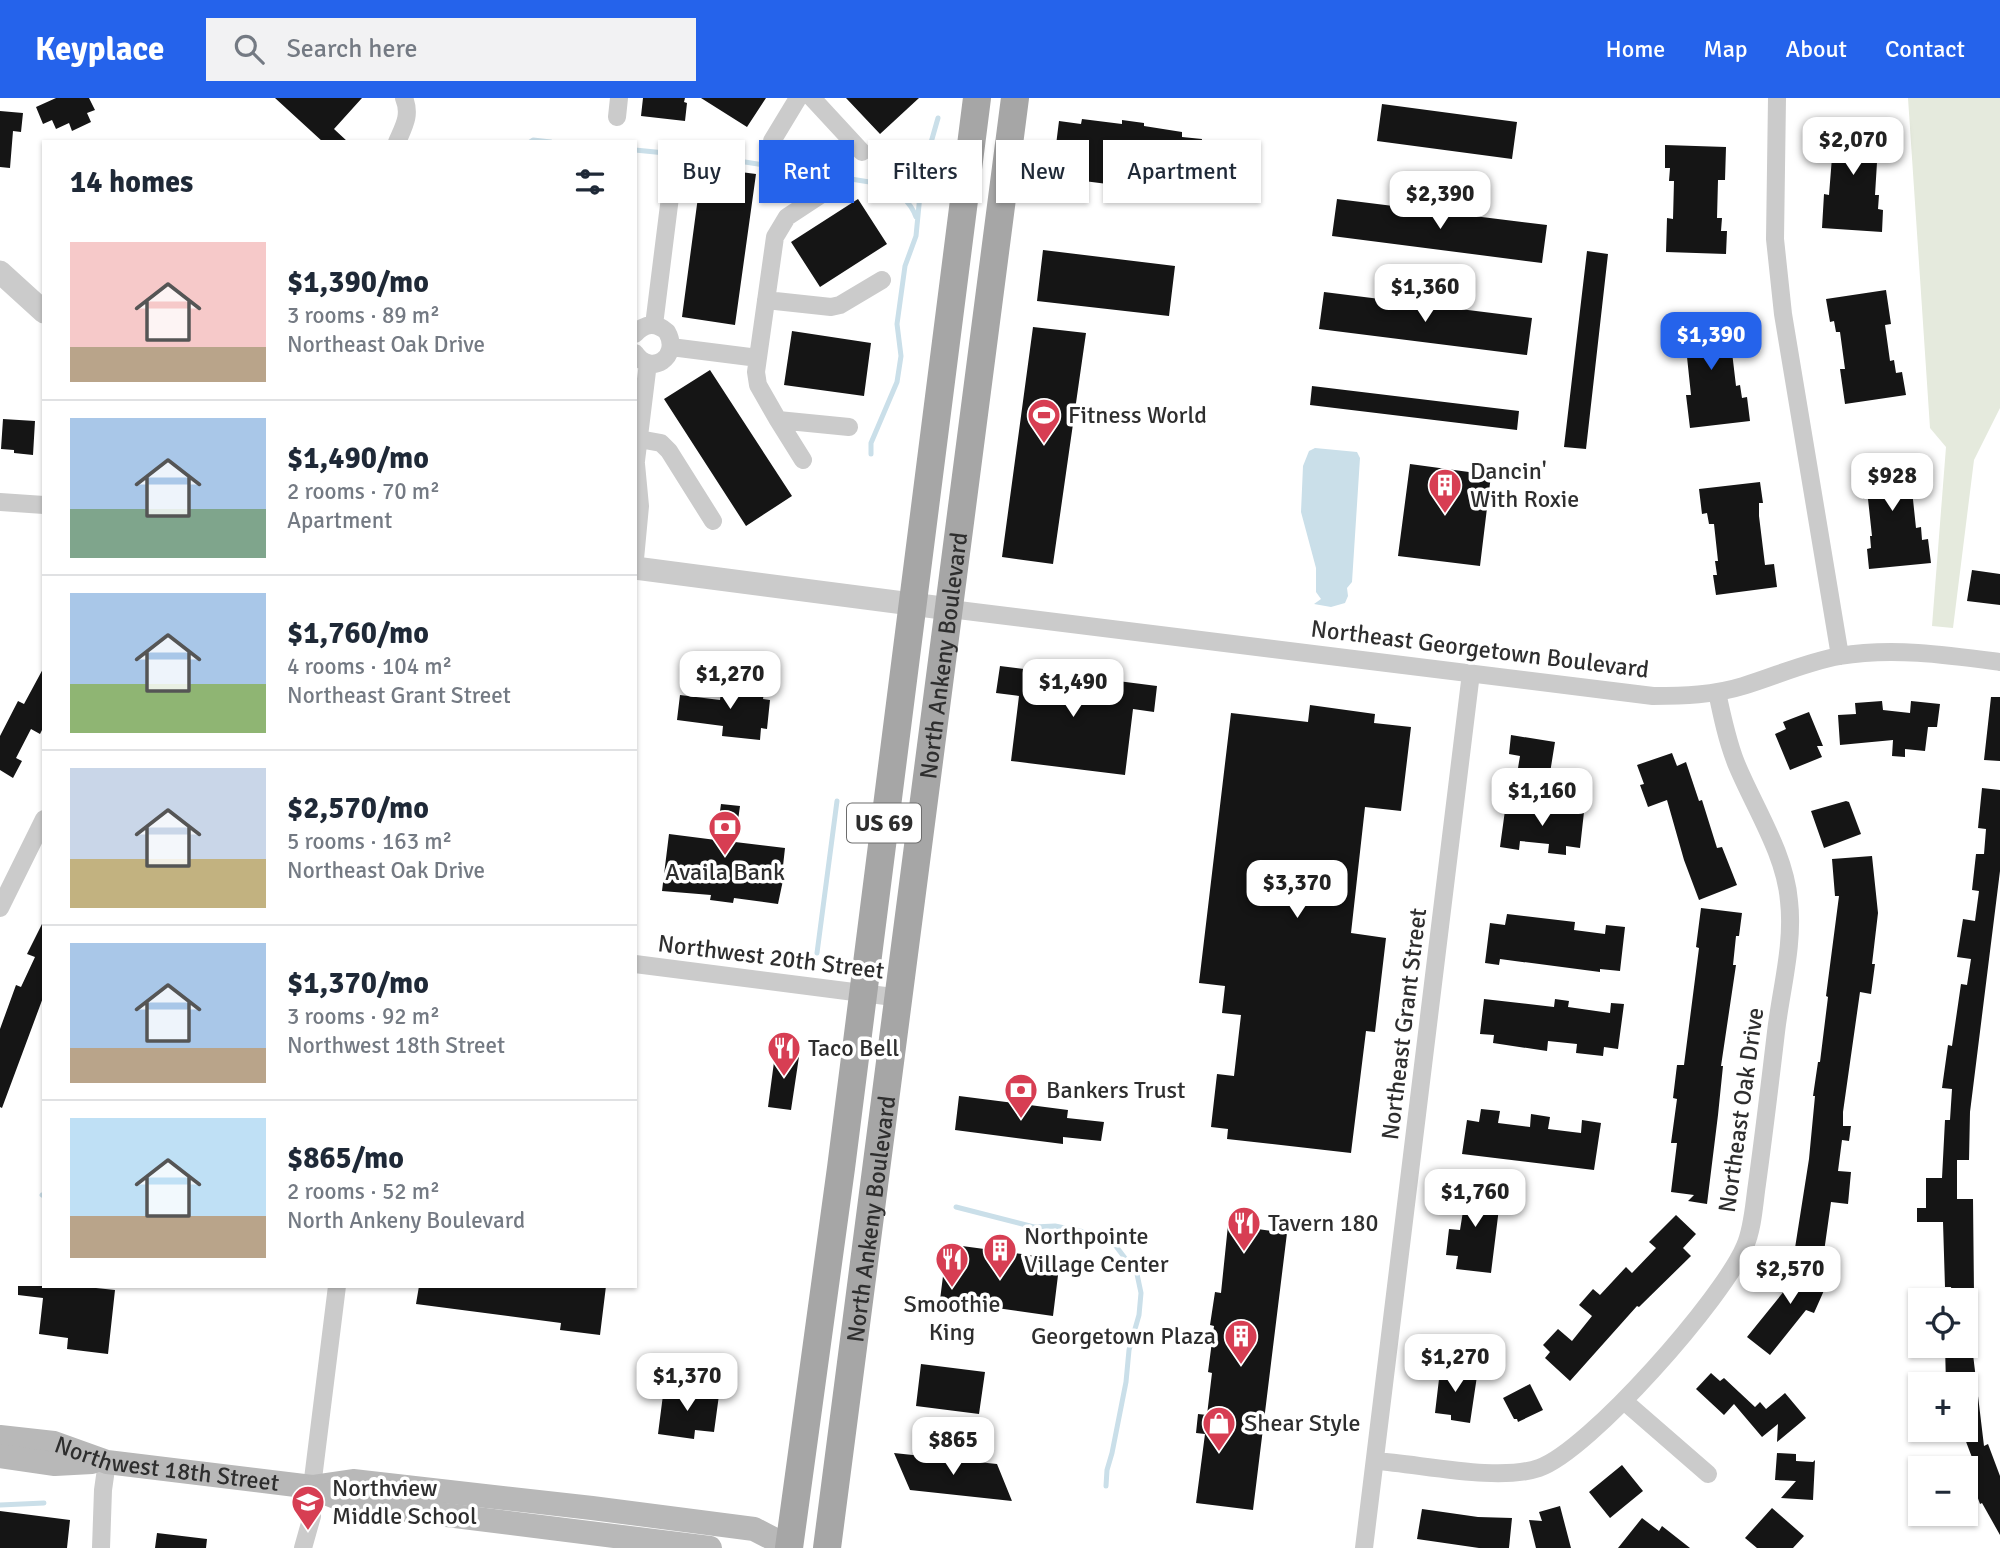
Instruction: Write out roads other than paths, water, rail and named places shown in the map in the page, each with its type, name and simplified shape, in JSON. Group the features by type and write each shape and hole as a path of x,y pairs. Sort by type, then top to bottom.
{"main road":[{"name":"North Ankeny Boulevard","path":"790,1548 977,98"},
{"name":"North Ankeny Boulevard","path":"827,1548 880,1170 1015,98"},
{"name":"Northwest 18th Street","path":"0,1437 54,1443 107,1461 312,1487 353,1481 754,1529 790,1548"},
{"path":"0,1456 55,1464 107,1461"},
{"path":"312,1487 350,1503 710,1548"}],"street":[{"path":"398,140 407,121 408,111 404,98"},
{"path":"617,117 619,98"},
{"path":"773,140 798,98"},
{"path":"812,98 862,152"},
{"path":"1777,98 1775,239 1783,314 1840,656"},
{"path":"654,324 669,203"},
{"path":"803,460 758,385 758,358 773,246 778,229 788,217 808,203"},
{"path":"0,272 42,310"},
{"path":"766,300 831,307 882,280"},
{"path":"637,332 643,326 654,324 667,332 671,339 667,356 660,362 642,358 637,458"},
{"path":"671,347 758,358"},
{"path":"778,420 849,427"},
{"path":"639,439 661,443 669,451 713,521"},
{"path":"637,477 640,506 637,538"},
{"path":"0,502 42,505"},
{"path":"637,568 950,609"},
{"name":"Northeast Georgetown Boulevard","path":"950,609 1653,696 1717,692 1791,668 1840,656 1917,654 2000,662"},
{"name":"Northeast Grant Street","path":"1364,1548 1471,673"},
{"name":"Northeast Oak Drive","path":"1376,1461 1495,1473 1525,1472 1566,1454 1624,1401 1695,1321 1731,1273 1746,1245 1763,1142 1788,939 1789,899 1779,859 1735,761 1717,692"},
{"path":"0,908 42,823"},
{"name":"Northwest 20th Street","path":"637,964 901,998"},
{"path":"303,1548 312,1516 312,1487 337,1288"},
{"path":"1624,1401 1708,1474"},
{"path":"101,1548 107,1461"}],"water":[{"path":"1315,448 1357,452 1360,458 1352,582 1347,588 1345,603 1331,607 1314,604 1321,599 1316,592 1316,568 1301,512 1303,466 1309,451"}],"waterway":[{"path":"871,454 871,443 897,382 901,356 897,324 905,266 916,236 922,174 938,118"},
{"path":"637,150 726,159 882,184 902,197 916,217"},
{"path":"817,953 837,801"},
{"path":"956,1207 1034,1227 1055,1226 1109,1237 1137,1274 1141,1293 1139,1315 1129,1350 1126,1382 1106,1486"},
{"path":"0,1505 44,1503"}],"place":[{"name":"Fitness World","path":"1044,445"},
{"name":"Dancin' With Roxie","path":"1445,515"},
{"name":"Availa Bank","path":"725,857"},
{"name":"Taco Bell","path":"784,1078"},
{"name":"Bankers Trust","path":"1021,1120"},
{"name":"Tavern 180","path":"1244,1253"},
{"name":"Northpointe Village Center","path":"1000,1280"},
{"name":"Smoothie King","path":"952,1289"},
{"name":"Georgetown Plaza","path":"1241,1366"},
{"name":"Shear Style","path":"1219,1453"},
{"name":"Northview Middle School","path":"308,1532"}]}
